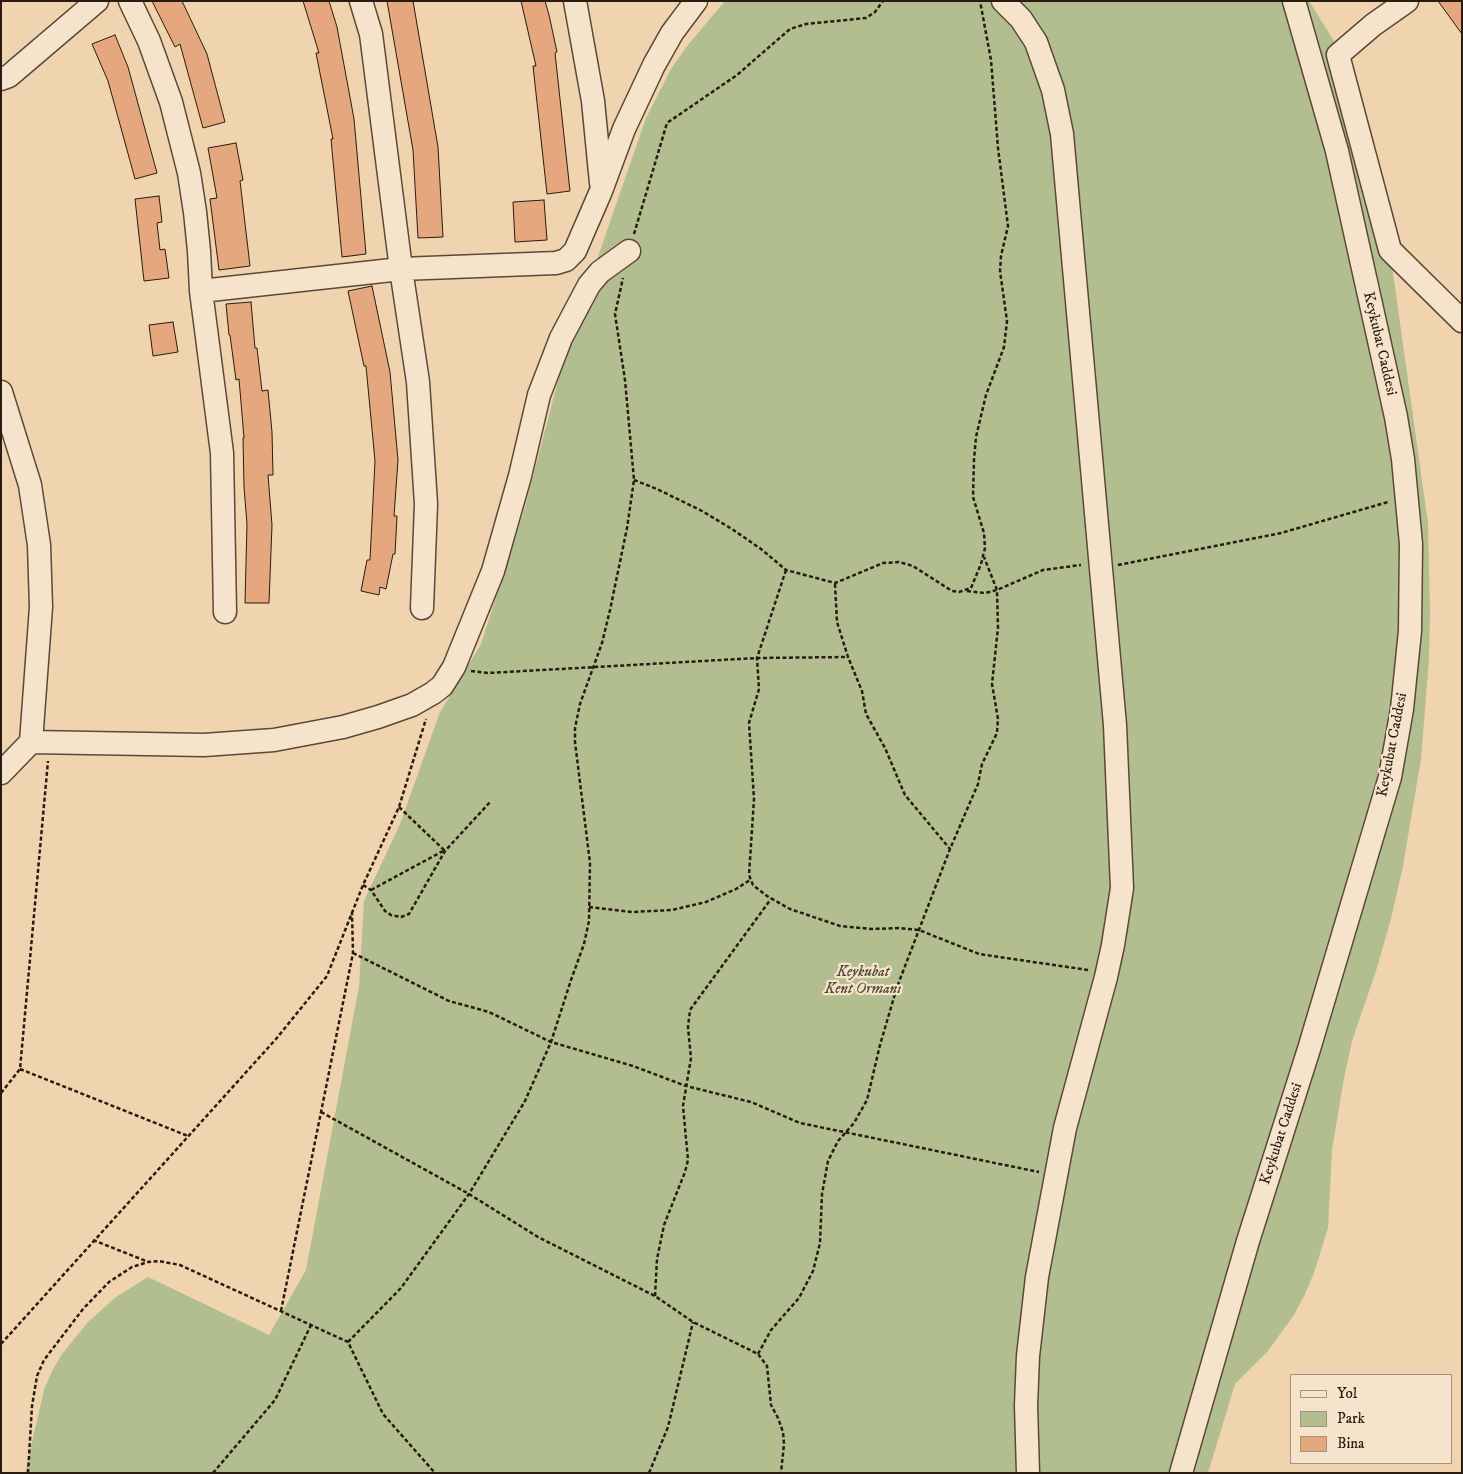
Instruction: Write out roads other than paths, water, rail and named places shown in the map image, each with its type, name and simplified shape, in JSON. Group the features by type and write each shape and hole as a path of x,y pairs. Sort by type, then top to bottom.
{"street":[{"path":"1,79 9,76 97,1"},
{"path":"130,1 161,71 180,134 195,212 201,290 222,453 225,612"},
{"path":"360,1 371,34 401,269 418,382 426,495 422,608"},
{"path":"575,1 593,101 602,191"},
{"path":"201,290 401,269 561,262 575,251 602,191 624,129 650,74 672,33 696,1"},
{"path":"1003,1 1021,19 1036,42 1048,72 1058,112 1066,170 1115,725 1122,888 1107,972 1078,1076 1055,1176 1037,1278 1032,1317 1026,1405 1028,1473"},
{"name":"Keykubat Caddesi","path":"1181,1473 1248,1241 1309,1050 1390,776 1402,709 1410,631 1411,544 1403,459 1396,417 1337,151 1294,1"},
{"path":"1316,78 1373,25 1407,1"},
{"path":"1338,56 1390,250 1462,321"},
{"path":"1,773 40,742 204,745 274,740 308,735 378,717 412,705 442,686 453,670 493,571 518,486 540,395 561,338 589,284 600,272 629,251"},
{"path":"1,392 30,485 39,545 41,607 40,742"}],"park label":[{"name":"Keykubat Kent Ormanı","path":"863,982"}]}
